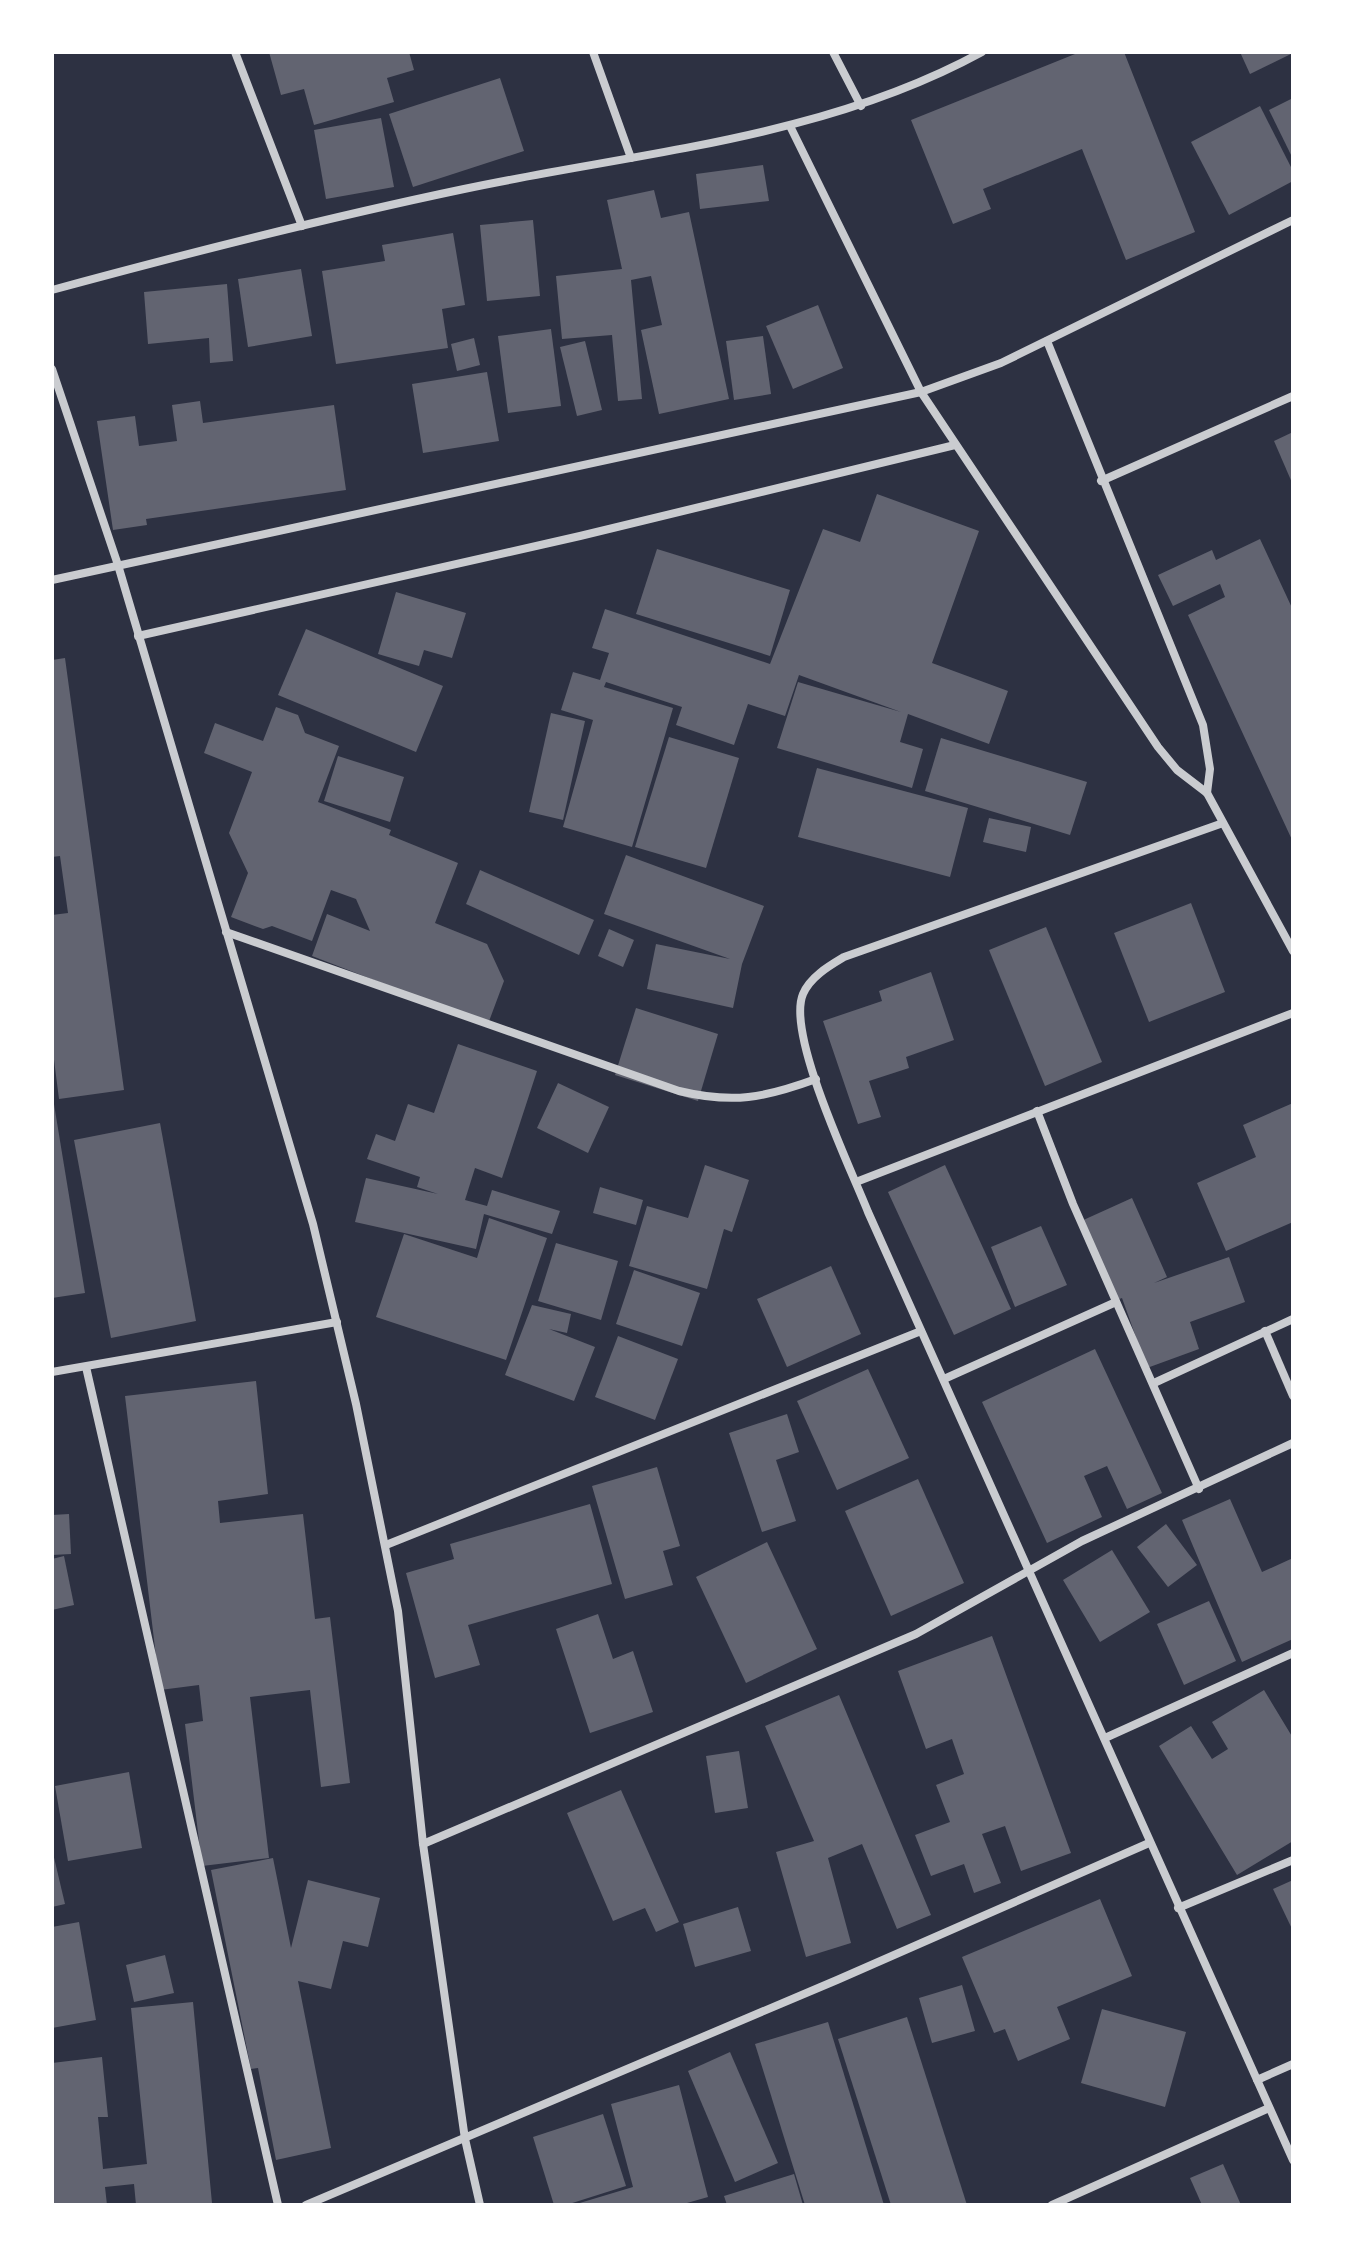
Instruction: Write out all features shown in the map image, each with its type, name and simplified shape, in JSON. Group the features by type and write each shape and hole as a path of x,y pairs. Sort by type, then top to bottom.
{"street":[{"path":"235,52 302,226"},
{"path":"593,52 631,158"},
{"path":"833,52 861,106"},
{"path":"52,290 302,226 464,189 790,126 861,106 918,84 982,52"},
{"path":"790,126 921,392 1167,759 1207,793 1293,951"},
{"path":"52,580 921,392 966,378 1047,341 1293,220"},
{"path":"1047,341 1101,481 1203,725 1210,769 1207,793"},
{"path":"52,369 118,565 313,1224 337,1322 398,1611 423,1844 465,2139 480,2205"},
{"path":"1101,481 1293,396"},
{"path":"138,636 580,536 955,445"},
{"path":"1223,823 844,957 819,973 803,992 799,1011 802,1036 816,1079 856,1182 1293,2160"},
{"path":"226,932 679,1091 727,1100 778,1093 816,1079"},
{"path":"856,1182 1293,1013"},
{"path":"1037,1111 1073,1204 1199,1489"},
{"path":"944,1379 1116,1302"},
{"path":"1154,1383 1293,1319"},
{"path":"52,1372 337,1322"},
{"path":"386,1545 921,1331"},
{"path":"1265,1331 1293,1396"},
{"path":"86,1367 278,2205"},
{"path":"423,1844 916,1634 1082,1541 1293,1443"},
{"path":"1105,1738 1293,1653"},
{"path":"306,2205 1149,1843"},
{"path":"1178,1908 1293,1860"},
{"path":"1257,2080 1293,2064"},
{"path":"1052,2205 1269,2108"}],"building":[{"path":"269,52 409,52 414,70 387,78 394,102 314,125 304,89 281,95"},
{"path":"1080,52 1124,52 1195,232 1126,260 1082,149 983,189 991,209 953,224 911,120"},
{"path":"1240,52 1293,52 1293,53 1250,74"},
{"path":"500,78 524,151 413,187 389,114"},
{"path":"1293,98 1293,159 1269,110"},
{"path":"1260,106 1293,171 1293,181 1229,215 1191,142"},
{"path":"381,118 394,187 326,199 314,130"},
{"path":"763,165 769,201 700,209 696,174"},
{"path":"654,190 661,218 689,212 729,399 659,414 641,330 662,325 651,276 631,280 642,399 618,401 612,335 562,339 556,276 622,269 607,200"},
{"path":"533,220 540,296 487,301 480,225"},
{"path":"453,233 465,305 442,309 448,348 336,364 322,271 385,261 382,245"},
{"path":"301,269 312,336 248,347 238,279"},
{"path":"227,284 233,361 210,363 209,338 148,344 144,292"},
{"path":"818,305 843,368 793,389 766,326"},
{"path":"551,329 561,406 508,413 498,336"},
{"path":"763,336 771,394 734,400 726,341"},
{"path":"474,338 480,365 457,371 451,344"},
{"path":"585,341 602,410 577,416 560,347"},
{"path":"487,372 499,441 423,453 412,384"},
{"path":"200,401 203,423 334,405 346,490 146,519 147,525 113,530 97,421 135,416 139,446 177,441 172,405"},
{"path":"1293,432 1293,485 1274,441"},
{"path":"877,494 979,531 932,663 1008,691 989,744 908,714 900,742 923,749 912,788 777,748 798,682 901,712 799,675 785,716 748,704 734,745 676,725 682,707 606,682 604,687 673,708 632,847 563,827 593,720 561,710 573,672 600,680 609,653 592,648 605,609 770,664 823,529 860,542"},
{"path":"1260,539 1293,610 1293,842 1188,615 1225,597 1220,584 1173,606 1158,575 1212,550 1216,560"},
{"path":"657,549 790,590 770,656 636,614"},
{"path":"396,592 466,613 452,658 424,650 419,666 378,654"},
{"path":"306,629 443,686 416,752 278,695"},
{"path":"65,658 124,1090 59,1099 52,1044 52,915 68,913 60,856 52,857 52,660"},
{"path":"276,707 298,715 305,733 339,746 318,802 391,830 389,835 458,863 435,923 487,944 504,981 488,1024 312,956 327,914 370,931 356,899 331,890 312,941 272,926 263,929 231,917 248,873 229,833 252,772 204,753 215,723 263,741"},
{"path":"551,713 585,721 563,820 529,812"},
{"path":"669,737 739,758 706,868 635,847"},
{"path":"941,738 1087,782 1070,835 925,791"},
{"path":"338,756 404,777 390,822 324,801"},
{"path":"817,768 968,808 950,877 798,837"},
{"path":"989,818 1031,827 1026,852 983,842"},
{"path":"626,855 764,906 742,964 733,1008 647,989 656,944 730,959 604,914"},
{"path":"480,870 594,920 579,955 466,904"},
{"path":"1191,903 1225,992 1149,1022 1114,933"},
{"path":"1046,927 1102,1062 1045,1086 989,950"},
{"path":"609,929 634,940 623,967 598,956"},
{"path":"931,972 954,1040 906,1057 909,1068 869,1081 881,1117 858,1124 823,1021 882,1001 879,991"},
{"path":"636,1008 718,1034 698,1101 615,1075"},
{"path":"458,1044 537,1071 502,1178 475,1168 465,1200 487,1206 492,1190 560,1211 552,1234 484,1214 476,1249 355,1222 366,1178 438,1194 417,1187 420,1177 367,1159 376,1134 395,1141 408,1104 434,1113"},
{"path":"558,1083 609,1107 588,1153 537,1128"},
{"path":"52,1092 85,1293 52,1298"},
{"path":"1293,1103 1293,1222 1226,1251 1197,1183 1256,1157 1243,1125"},
{"path":"160,1123 196,1321 111,1338 74,1140"},
{"path":"705,1165 749,1180 732,1232 724,1229 707,1289 629,1266 647,1206 688,1218"},
{"path":"945,1165 1011,1309 954,1335 888,1192"},
{"path":"600,1187 643,1200 636,1225 593,1213"},
{"path":"1132,1198 1167,1277 1154,1283 1229,1257 1245,1302 1190,1322 1199,1349 1147,1368 1122,1298 1114,1301 1079,1222"},
{"path":"489,1218 547,1238 506,1360 376,1317 404,1234 477,1258"},
{"path":"1041,1226 1067,1285 1015,1307 991,1247"},
{"path":"556,1243 618,1261 601,1320 538,1301"},
{"path":"831,1266 861,1334 787,1367 757,1299"},
{"path":"634,1270 700,1293 682,1346 616,1324"},
{"path":"532,1305 571,1314 567,1333 549,1329 595,1347 574,1401 505,1375"},
{"path":"618,1336 678,1359 655,1420 595,1397"},
{"path":"1095,1349 1162,1493 1127,1509 1107,1466 1084,1476 1102,1517 1047,1543 982,1402"},
{"path":"868,1369 909,1458 837,1490 797,1401"},
{"path":"256,1381 268,1494 218,1501 220,1523 303,1514 315,1619 330,1617 350,1783 321,1787 310,1690 250,1697 269,1858 202,1866 185,1724 203,1721 199,1685 160,1690 125,1396"},
{"path":"787,1414 799,1452 776,1460 796,1521 762,1532 729,1433"},
{"path":"657,1467 680,1546 663,1551 673,1585 625,1599 592,1486"},
{"path":"918,1479 964,1583 891,1616 845,1511"},
{"path":"1230,1499 1262,1572 1293,1558 1293,1639 1242,1662 1182,1520"},
{"path":"590,1504 612,1584 468,1625 480,1665 435,1678 406,1573 454,1559 450,1544"},
{"path":"69,1514 71,1554 52,1555 52,1515"},
{"path":"1166,1524 1197,1565 1168,1587 1137,1547"},
{"path":"767,1542 817,1649 746,1683 696,1577"},
{"path":"1112,1550 1150,1612 1100,1642 1063,1580"},
{"path":"64,1556 74,1605 52,1610 52,1559"},
{"path":"1209,1601 1236,1661 1184,1685 1157,1624"},
{"path":"598,1614 613,1659 633,1651 653,1712 590,1733 556,1629"},
{"path":"992,1636 1071,1853 1021,1871 1005,1826 982,1834 1001,1883 974,1893 964,1864 931,1876 915,1835 950,1822 936,1785 964,1774 952,1739 926,1749 898,1671"},
{"path":"1264,1690 1293,1738 1293,1841 1237,1875 1159,1746 1191,1726 1212,1759 1228,1749 1212,1722"},
{"path":"839,1695 931,1915 897,1929 862,1844 828,1858 851,1943 806,1957 776,1852 814,1841 765,1726"},
{"path":"739,1751 748,1808 715,1813 706,1756"},
{"path":"129,1772 142,1848 68,1861 55,1786"},
{"path":"621,1790 679,1922 656,1932 645,1908 613,1921 567,1813"},
{"path":"52,1849 65,1904 52,1907"},
{"path":"273,1858 291,1948 308,1880 380,1898 368,1947 343,1941 331,1989 298,1981 331,2148 276,2160 258,2068 251,2069 211,1870"},
{"path":"1293,1880 1293,1931 1273,1889"},
{"path":"1100,1899 1132,1976 1057,2007 1070,2039 1018,2061 1005,2029 994,2033 962,1957"},
{"path":"738,1907 751,1951 695,1967 683,1924"},
{"path":"79,1922 96,2020 52,2028 52,1927"},
{"path":"165,1955 174,1993 134,2002 126,1965"},
{"path":"962,1985 975,2031 932,2043 919,1998"},
{"path":"193,2002 212,2203 136,2205 134,2184 105,2187 107,2205 52,2205 52,2063 102,2057 108,2117 98,2117 103,2169 147,2164 131,2008"},
{"path":"1102,2009 1186,2032 1165,2107 1081,2083"},
{"path":"907,2017 967,2205 891,2205 838,2039"},
{"path":"828,2022 884,2205 805,2205 755,2044"},
{"path":"730,2052 778,2163 735,2182 688,2071"},
{"path":"679,2085 708,2197 680,2205 573,2205 633,2187 611,2104"},
{"path":"603,2114 626,2186 566,2205 554,2205 533,2137"},
{"path":"1223,2164 1241,2205 1202,2205 1190,2178"},
{"path":"794,2174 803,2205 727,2205 724,2196"}]}
